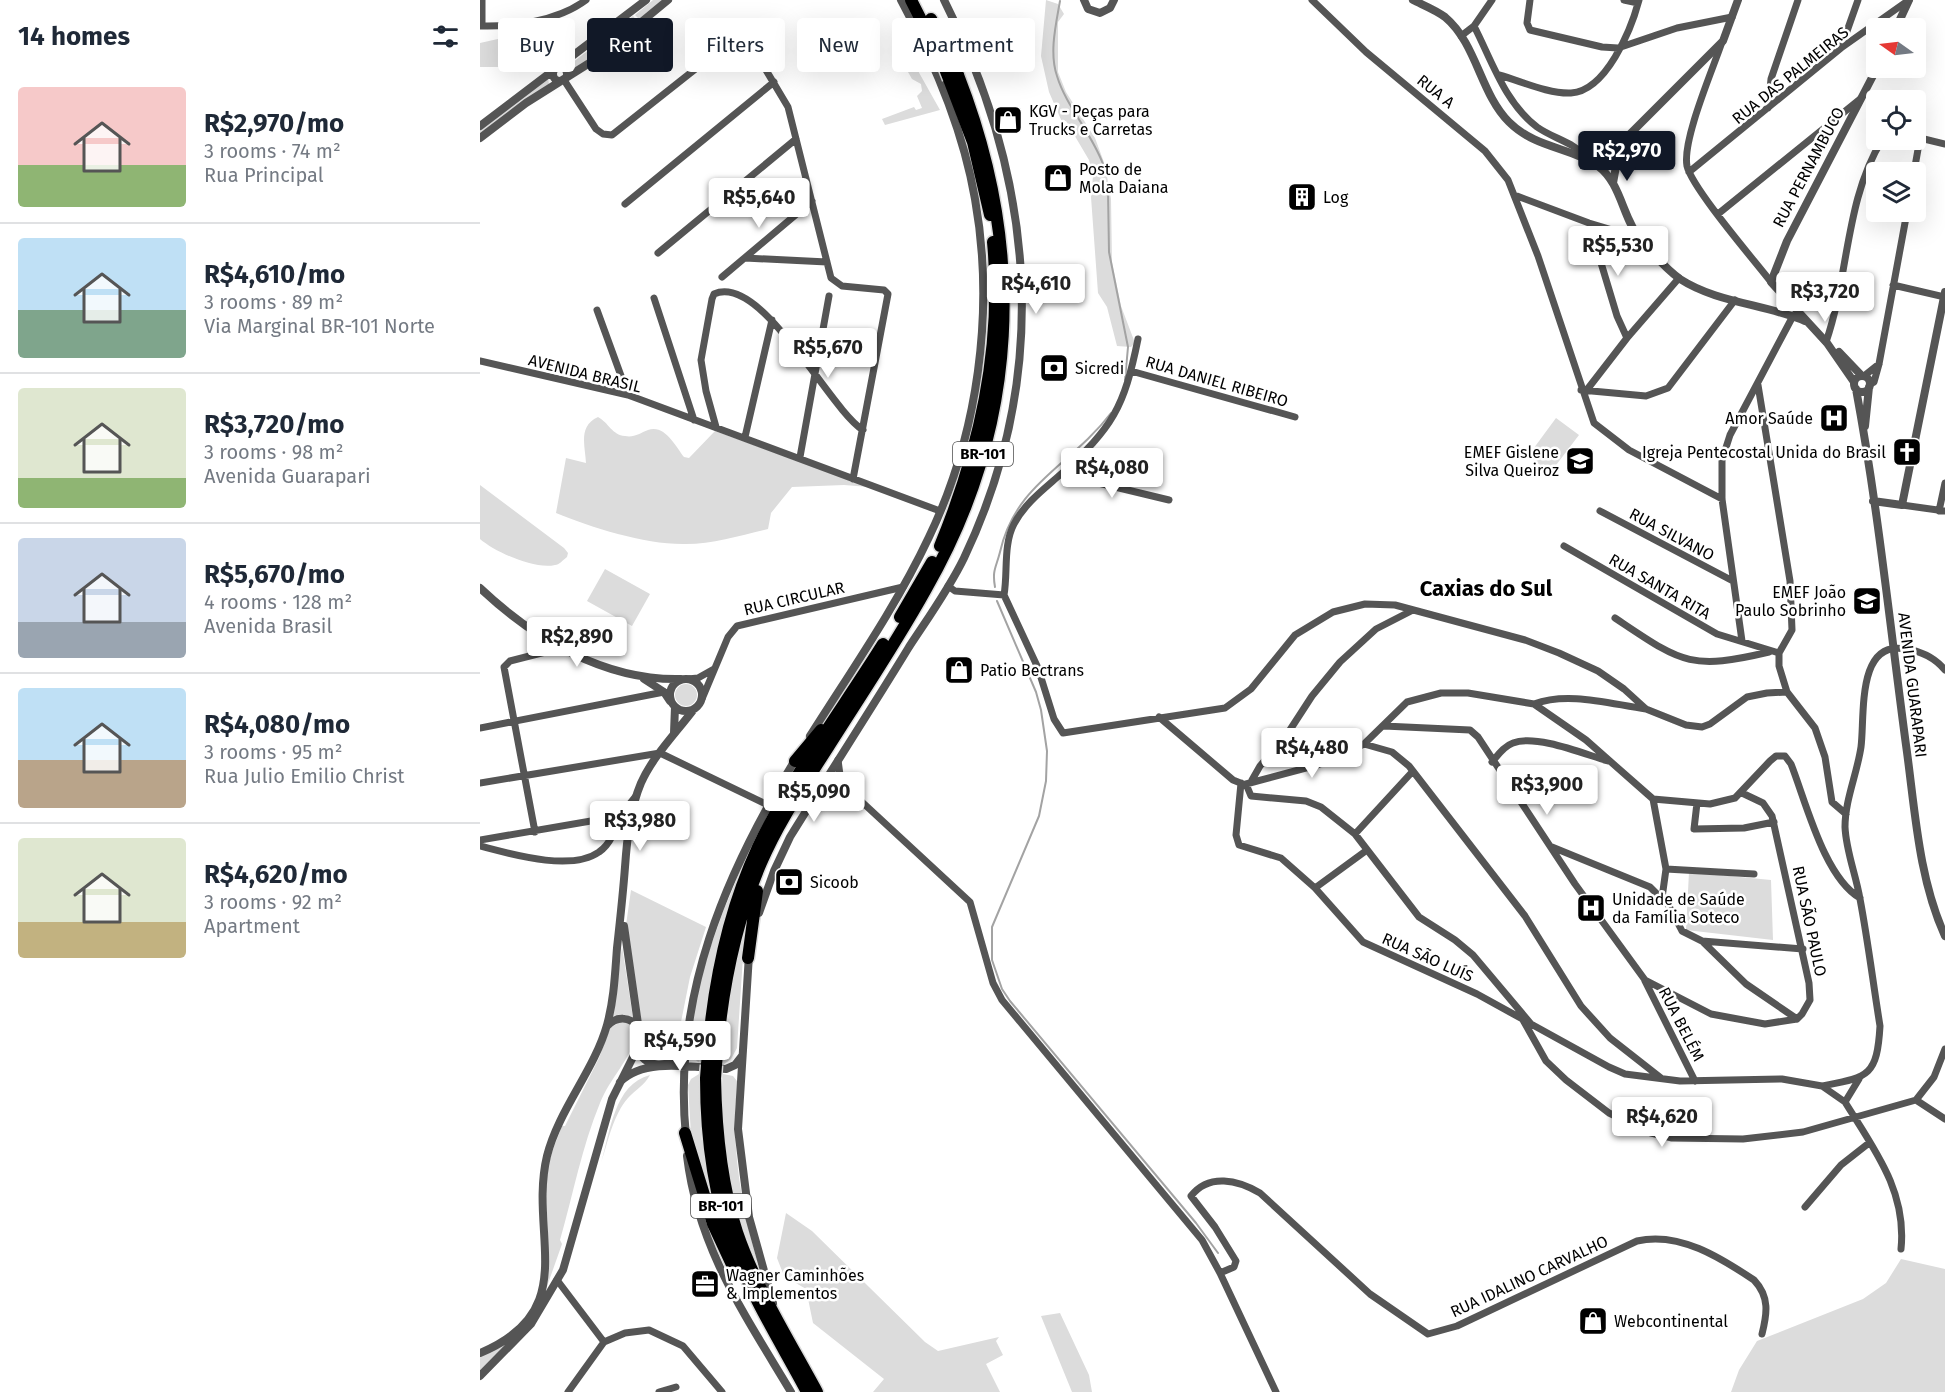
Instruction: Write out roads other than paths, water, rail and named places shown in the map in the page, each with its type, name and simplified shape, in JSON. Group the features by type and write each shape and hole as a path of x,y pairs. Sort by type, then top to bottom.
{"highway":[{"name":"BR-101","path":"911,0 920,18"},
{"name":"BR-101","path":"920,0 927,18"},
{"name":"BR-101","path":"817,1392 738,1260 724,1220 710,1150 712,1070 720,964 746,877 777,811 898,620 940,547 968,474 988,388 995,301 991,223 973,142 948,72"},
{"name":"BR-101","path":"712,1070 733,947 750,890 771,843 796,797 927,588 963,517 989,431 1005,311 1002,253 987,162 948,72"},
{"path":"795,761 854,690"},
{"path":"748,958 753,909 771,843"},
{"path":"685,1133 719,1238 741,1281 775,1323"},
{"name":"BR-101","path":"775,1323 807,1392"}],"street":[{"path":"482,0 481,26 514,24 561,13 586,0"},
{"path":"575,54 646,0"},
{"path":"480,138 526,103 599,57 668,0"},
{"path":"901,0 913,18"},
{"path":"944,0 953,18"},
{"path":"1084,0 1088,9 1100,13 1110,8 1114,0"},
{"name":"RUA A","path":"1312,0 1366,52 1485,151 1508,180 1538,256 1594,423 1629,450 1722,499"},
{"path":"1413,0 1445,18 1461,36 1491,95 1509,122 1535,141 1590,161 1620,144 1723,41"},
{"path":"1461,36 1474,26 1491,0"},
{"path":"1530,0 1527,23 1530,30 1602,48 1618,48 1677,28 1732,17"},
{"path":"1499,75 1560,92 1581,92 1590,88 1606,74 1639,2 1624,0"},
{"path":"1738,0 1688,144 1686,159 1689,172 1719,214 1771,282 1805,321"},
{"path":"1768,108 1771,79 1798,0"},
{"path":"1841,48 1858,0"},
{"path":"1901,18 1909,0"},
{"name":"RUA DAS PALMEIRAS","path":"1689,172 1733,139 1841,48 1909,0"},
{"path":"1474,26 1512,103 1538,128 1575,147 1605,173 1614,183 1636,234"},
{"path":"564,80 596,129 609,135 617,133 726,45 739,43 751,48 774,81 788,107 831,278 839,285 884,290 888,296 853,479"},
{"path":"480,126 552,72"},
{"path":"554,72 556,80 564,80"},
{"path":"791,1392 724,1280 706,1239 693,1191 685,1133 684,1051 693,993 701,960 735,873 768,805 903,587 940,512 969,423 979,353 981,256 975,197 958,130 948,72"},
{"path":"775,1323 745,1195 738,1129 748,958 760,906 790,837 948,586 980,521 995,480 1015,389 1023,305 1021,252 1014,199 997,129 977,72"},
{"name":"RUA PERNAMBUCO","path":"1771,282 1787,241 1871,78"},
{"path":"625,204 774,81"},
{"path":"1719,214 1861,99"},
{"path":"658,253 796,138"},
{"path":"1926,139 1945,144"},
{"path":"1614,183 1620,144"},
{"path":"1869,386 1863,376 1831,344 1826,343 1834,317 1861,182 1877,150"},
{"path":"1516,196 1588,223 1636,234"},
{"path":"722,277 812,201"},
{"path":"1879,364 1863,376 1855,386 1863,392 1874,382 1879,364 1905,222"},
{"path":"1588,223 1617,316 1627,338"},
{"name":"AVENIDA GUARAPARI","path":"1636,234 1679,278 1704,290 1793,315 1805,321 1826,343 1855,386 1894,648 1919,840 1945,936"},
{"path":"745,258 827,262"},
{"path":"1583,391 1679,278"},
{"path":"1893,285 1945,295 1902,505"},
{"path":"717,427 704,382 701,360 714,294 722,292 740,297 772,320 816,374 849,420 863,430"},
{"path":"800,458 829,296"},
{"path":"654,298 694,420"},
{"path":"1583,391 1646,396 1668,388 1735,300"},
{"path":"597,310 628,395"},
{"path":"1742,641 1731,580 1722,499 1721,475 1725,449 1793,315"},
{"path":"745,437 772,320"},
{"path":"1138,339 1131,371 1118,408 1103,433 1032,500 1013,525 1008,542 1008,570 1004,595 1038,668 1054,719 1062,733 1159,717 1210,712 1233,704 1251,689 1295,635 1333,612 1365,604 1395,605 1413,609 1525,640 1598,671 1624,689 1646,709"},
{"name":"AVENIDA BRASIL","path":"480,361 628,395 940,512"},
{"name":"RUA DANIEL RIBEIRO","path":"1131,371 1295,417"},
{"path":"1615,618 1664,650 1692,661 1720,662 1775,652 1792,630 1790,581 1758,385"},
{"name":"AVENIDA GUARAPARI","path":"1863,435 1869,386"},
{"path":"1061,474 1169,500"},
{"path":"1873,501 1942,511 1945,483"},
{"name":"RUA SILVANO","path":"1600,511 1731,580"},
{"name":"RUA SANTA RITA","path":"1564,546 1718,634 1775,652"},
{"path":"948,586 955,591 1004,595"},
{"name":"RUA CIRCULAR","path":"702,699 732,630 745,622 903,587"},
{"path":"480,588 533,632 561,648 635,675 664,692 673,704 687,712 694,710"},
{"path":"1246,783 1286,736 1312,696 1340,662 1376,629 1413,609"},
{"path":"535,832 504,670 506,664 561,648"},
{"path":"1845,1102 1859,1079 1871,1069 1880,1026 1860,898 1847,842 1846,814 1860,748 1867,675 1877,658 1894,648 1919,652 1934,659 1945,670"},
{"path":"1775,652 1787,692 1815,728 1825,757 1832,802 1846,814"},
{"path":"635,675 698,678 715,667"},
{"path":"480,1353 517,1330 534,1310 542,1293 547,1263 544,1208 546,1159 555,1133 595,1057 607,1026 613,999 627,849 636,796 647,771 702,699 699,686 684,679"},
{"path":"673,736 671,688 684,679"},
{"path":"480,728 664,692"},
{"path":"1246,783 1317,765 1364,744 1407,702 1427,695 1468,693 1533,704 1558,699 1589,700 1646,709 1678,723 1702,727 1747,697 1787,692"},
{"path":"1533,704 1586,740 1653,799 1697,803 1722,802 1742,793 1776,756 1785,756 1791,764 1827,856 1844,884 1860,898"},
{"path":"1159,717 1198,752 1246,783 1249,794 1256,797 1314,804 1354,834 1411,909 1428,924 1464,946 1527,1022 1541,1053 1554,1070 1609,1113 1651,1133 1672,1138 1743,1139 1803,1132 1856,1119 1916,1100 1934,1077 1945,1049"},
{"path":"1384,726 1470,730 1478,737 1492,762 1521,799 1575,884 1645,981 1711,1014 1728,1019 1765,1024 1797,1019"},
{"path":"1492,762 1505,747 1522,741 1546,743 1610,761"},
{"path":"1364,744 1401,757 1525,916 1581,1006 1610,1038 1663,1080"},
{"path":"480,783 660,753 768,805"},
{"path":"838,759 838,770 849,790 970,902 993,983 1002,1000 1197,1234 1220,1273 1276,1392"},
{"path":"1354,834 1413,771"},
{"name":"RUA SÃO LUÍS","path":"1246,783 1236,835 1239,844 1281,858 1315,888 1363,942 1477,994 1625,1074 1663,1080 1782,1079 1822,1086"},
{"path":"816,795 828,788 849,790"},
{"name":"RUA SÃO PAULO","path":"1742,793 1763,803 1774,822 1803,948 1810,1000 1797,1019"},
{"path":"480,846 514,855 555,861 577,860 598,853 605,847 620,816 636,796"},
{"path":"1653,799 1666,868 1662,898"},
{"path":"1697,803 1694,829 1744,828 1774,822"},
{"path":"480,840 620,816"},
{"path":"1552,847 1650,887 1662,898 1682,931 1702,941 1746,984 1797,1019"},
{"path":"1315,888 1367,850"},
{"path":"1666,868 1754,874"},
{"path":"622,905 640,1053 647,1062 663,1066 737,1074 739,1095"},
{"path":"1702,941 1803,948"},
{"name":"RUA BELÉM","path":"1645,981 1695,1080"},
{"path":"607,1026 613,1020 625,1018 638,1027"},
{"path":"480,1376 531,1324 557,1280 569,1253 616,1088 638,1045"},
{"path":"684,1051 691,1064 712,1070"},
{"path":"616,1088 635,1071 663,1066 678,1058 684,1051"},
{"path":"683,1089 690,1076 735,1065 742,1056"},
{"path":"663,1066 676,1076 683,1089"},
{"path":"1822,1086 1859,1079"},
{"path":"1822,1086 1845,1102 1889,1178 1900,1206 1900,1249"},
{"path":"1916,1100 1945,1119"},
{"path":"1805,1207 1841,1165 1869,1143"},
{"name":"RUA IDALINO CARVALHO","path":"1220,1273 1236,1266 1236,1262 1215,1227 1191,1196 1196,1190 1216,1180 1244,1185 1260,1193 1370,1294 1428,1334 1457,1326 1637,1241 1658,1238 1688,1244 1754,1280 1761,1287 1767,1305 1762,1334"},
{"path":"557,1280 604,1342"},
{"path":"568,1392 604,1342 632,1331 649,1330 663,1335 689,1351 722,1392"},
{"path":"659,1392 676,1387"}],"waterway":[{"path":"1060,1 1053,48 1057,76 1066,98 1103,164"},
{"path":"1108,191 1109,252 1128,347 1125,380"},
{"path":"995,587 996,566 1008,528 1018,508 1046,476 1079,447 1111,413"},
{"path":"997,601 1036,692 1047,751 1046,781 1039,816 992,927 992,960 1002,989 1010,1001 1196,1223 1218,1253"}],"place":[{"name":"KGV - Peças para Trucks e Carretas","path":"1008,120"},
{"name":"Posto de Mola Daiana","path":"1058,178"},
{"name":"Log","path":"1302,197"},
{"name":"Sicredi","path":"1054,368"},
{"name":"Amor Saúde","path":"1834,418"},
{"name":"Igreja Pentecostal Unida do Brasil","path":"1907,452"},
{"name":"EMEF Gislene Silva Queiroz","path":"1580,461"},
{"name":"EMEF João Paulo Sobrinho","path":"1867,601"},
{"name":"Patio Bectrans","path":"959,670"},
{"name":"Sicoob","path":"789,882"},
{"name":"Unidade de Saúde da Família Soteco","path":"1591,908"},
{"name":"Wagner Caminhões & Implementos","path":"705,1284"},
{"name":"Webcontinental","path":"1593,1321"}],"district":[{"name":"Caxias do Sul","path":"1486,588"}]}
